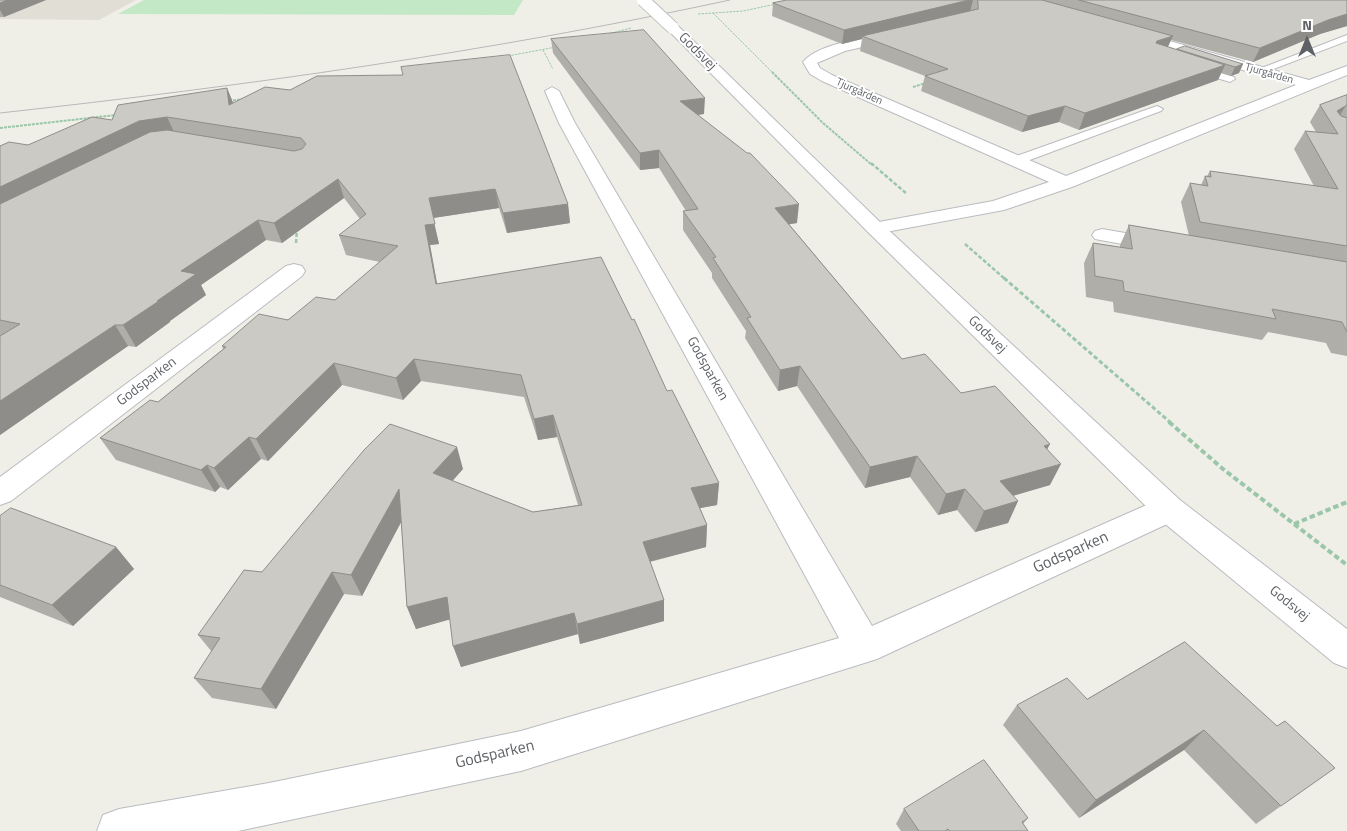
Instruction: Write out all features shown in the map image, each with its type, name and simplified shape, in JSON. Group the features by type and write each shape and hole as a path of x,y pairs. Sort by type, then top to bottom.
{"street":[{"name":"Godsvej","path":"643,0 682,22 875,228 1169,509 1347,651"},
{"name":"Tjurgården","path":"1116,30 1310,85"},
{"name":"Tjurgården","path":"916,31 818,56 810,62 815,71 872,98 1066,183"},
{"name":"Tjurgården","path":"875,228 997,206 1066,183 1347,70"},
{"name":"Godsparken","path":"552,91 567,123 864,647"},
{"path":"1102,235 1181,249"},
{"name":"Godsparken","path":"0,492 294,271"},
{"name":"Godsparken","path":"119,831 269,804 521,751 864,647 1169,509"}],"lane":[{"path":"1259,71 1347,38"},
{"path":"1164,55 1182,49"},
{"path":"1184,65 1230,79"},
{"path":"1015,161 1157,109"}],"path":[{"path":"682,22 713,13 743,11 777,4"},
{"path":"713,13 824,123 908,195"},
{"path":"604,35 631,27"},
{"path":"506,56 560,46"},
{"path":"872,98 931,83"},
{"path":"228,101 248,98"},
{"path":"0,128 123,114"},
{"path":"294,271 297,221"},
{"path":"965,244 1224,469 1347,565"},
{"path":"1294,524 1347,502"}],"shaded area":[{"path":"18,0 136,0 99,20 0,19 0,5"}],"green space":[{"path":"144,0 523,0 514,15 118,14"}],"building":[{"path":"787,0 969,0 844,30 773,3"},
{"path":"978,0 1042,0 1173,36 1156,43 1225,65 1085,113 1065,106 1028,116 925,76 948,69 862,36 978,9"},
{"path":"1079,0 1347,0 1347,14 1260,48"},
{"path":"644,30 705,98 680,101 747,153 750,153 799,204 775,208 902,359 925,354 961,393 995,386 1050,444 1044,446 1061,464 1000,481 1018,501 984,511 965,489 946,494 917,456 870,467 800,366 780,370 747,318 751,317 713,258 716,257 683,211 698,209 659,150 640,153 551,39"},
{"path":"1185,46 1243,64 1235,67 1177,49"},
{"path":"510,55 568,204 503,213 495,189 429,198 435,224 425,225 436,284 601,257 632,320 634,319 667,391 672,390 719,483 691,488 707,525 643,542 664,600 577,624 574,613 453,646 447,597 407,607 399,489 351,575 332,572 261,689 194,678 220,638 198,635 244,570 262,572 364,450 390,424 457,447 433,473 533,512 582,505 553,415 534,419 521,375 414,359 396,378 334,363 256,439 249,437 214,468 207,465 201,470 100,438 150,400 158,402 226,347 222,346 259,314 288,320 316,297 335,300 398,246 339,235 366,214 338,179 274,223 258,220 181,271 196,274 157,301 159,301 123,325 115,325 0,401 0,336 20,324 0,320 0,204 150,132 167,130 294,151 302,149 306,144 301,138 167,117 139,121 0,187 0,146 9,142 28,145 92,117 112,120 118,105 227,88 229,105 265,87 290,90 317,76 403,75 401,67"},
{"path":"1347,95 1347,105 1337,111 1341,116 1347,118 1347,246 1200,222 1190,183 1208,186 1205,176 1211,177 1210,171 1338,189 1305,131 1338,134 1320,105"},
{"path":"1129,225 1347,262 1347,332 1342,322 1272,309 1276,319 1124,291 1123,281 1095,276 1093,243 1132,249"},
{"path":"11,508 116,547 52,605 0,585 0,516"},
{"path":"1185,642 1277,726 1285,721 1335,768 1281,806 1204,730 1096,800 1017,705 1067,678 1087,699"},
{"path":"984,760 1028,818 1022,822 1028,831 950,831 948,829 945,831 919,831 904,809"}],"tram line":[{"path":"0,113 92,103 366,66 549,36 730,0"}]}
